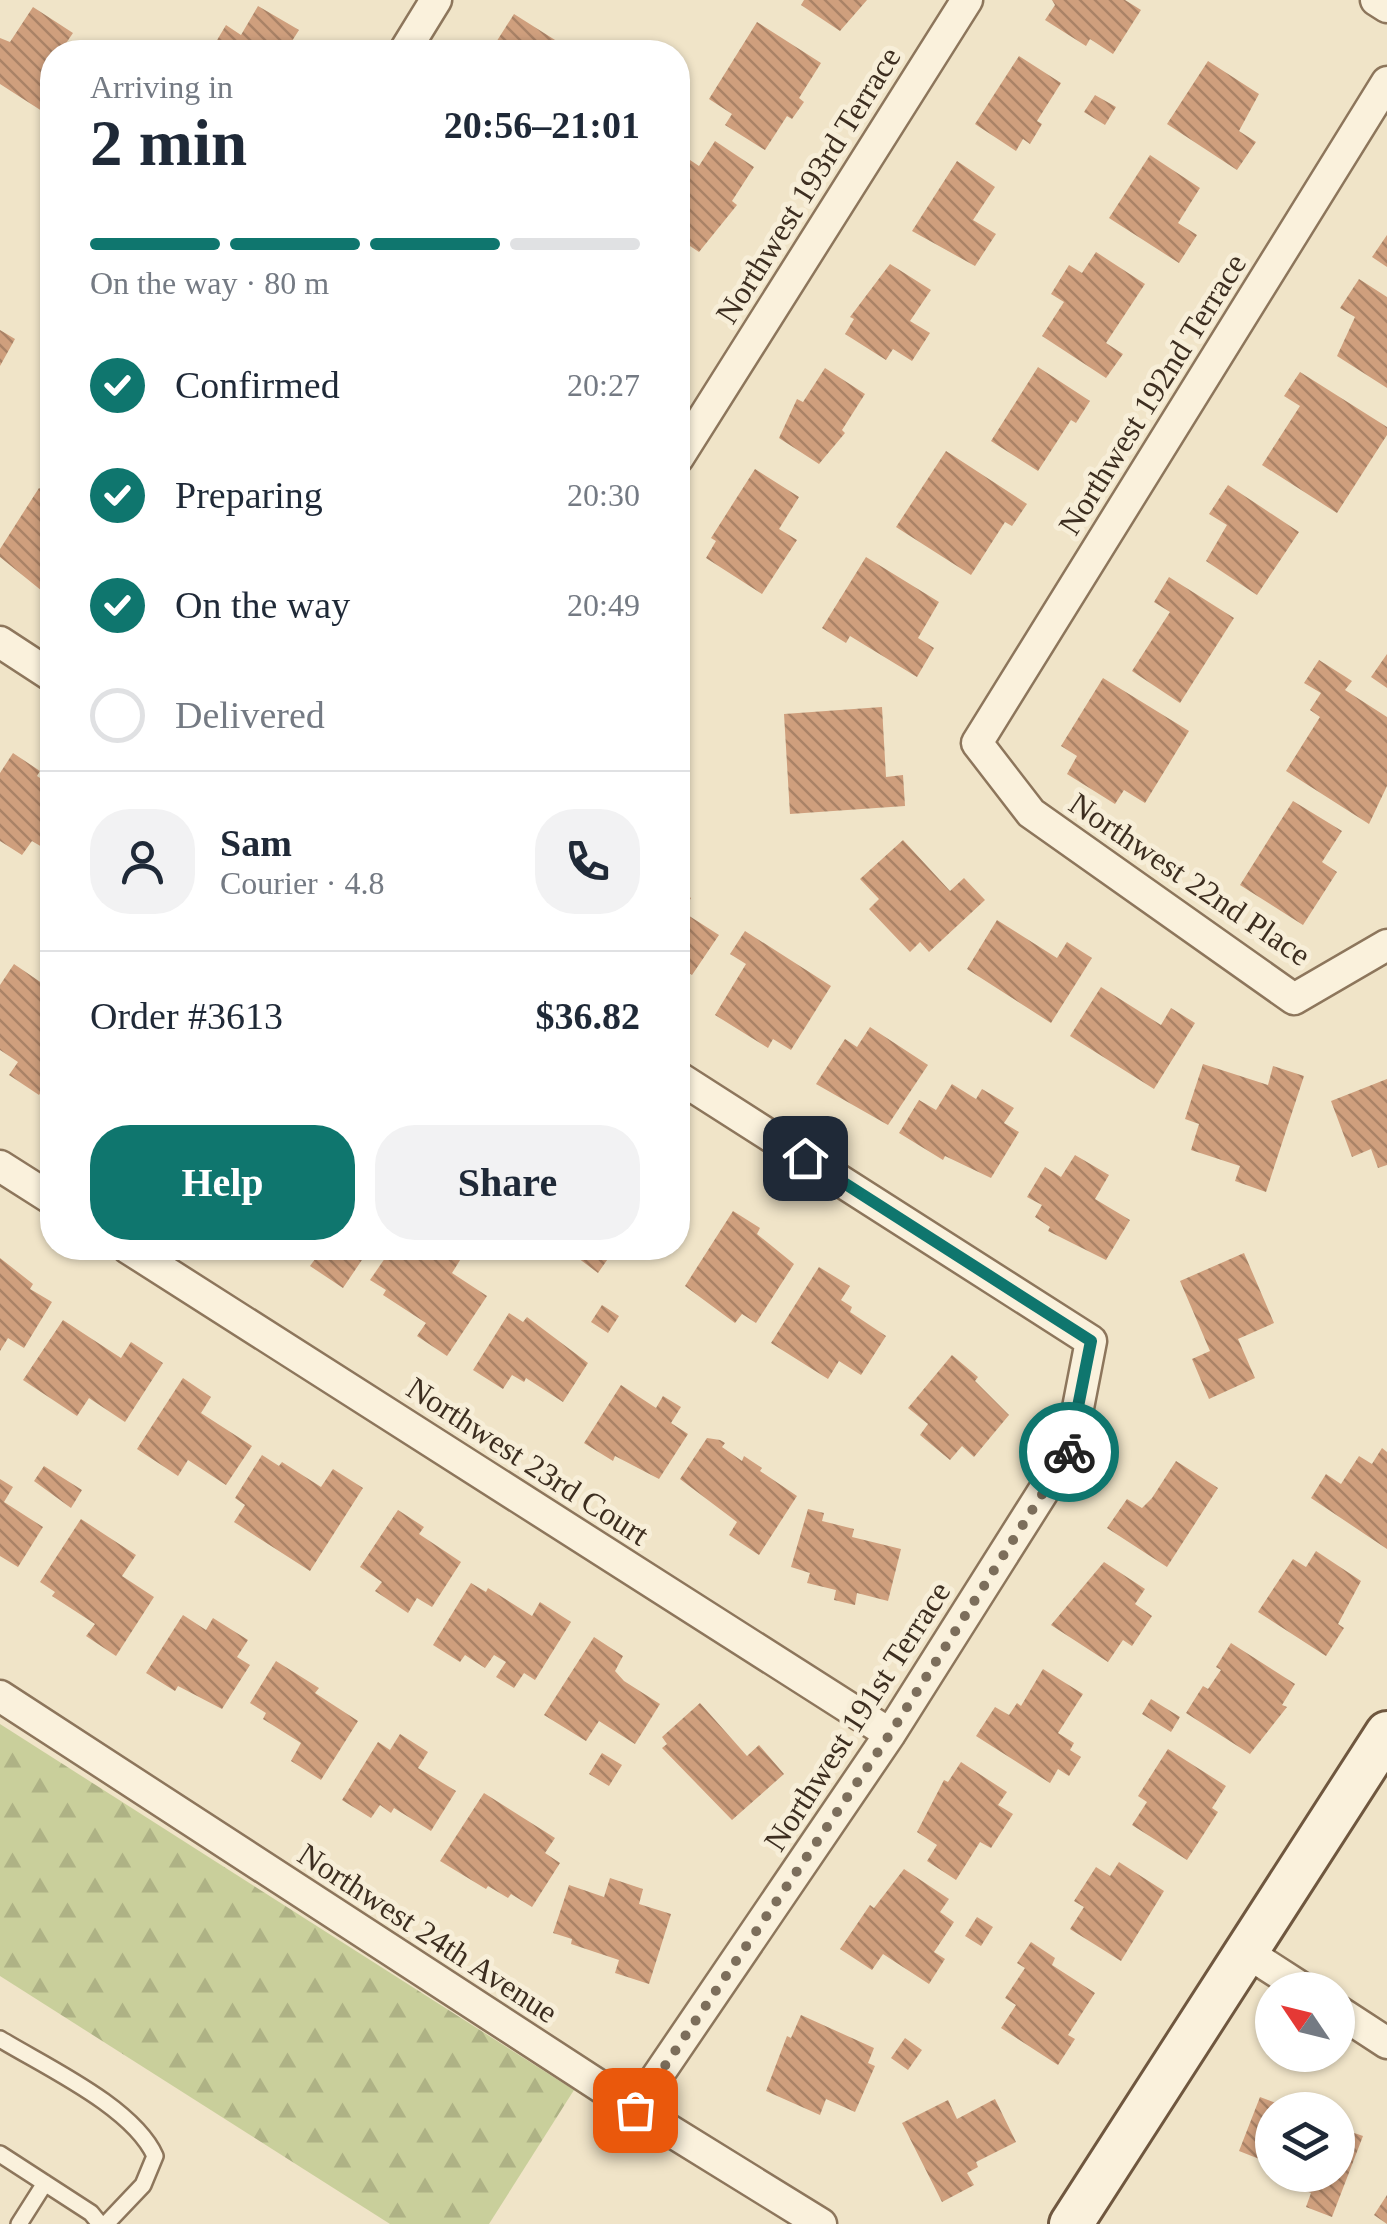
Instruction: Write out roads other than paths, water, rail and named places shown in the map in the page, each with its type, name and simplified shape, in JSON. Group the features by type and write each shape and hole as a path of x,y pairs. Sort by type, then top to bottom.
{"street":[{"path":"411,40 436,0"},
{"name":"Northwest 193rd Terrace","path":"690,439 966,0"},
{"path":"1376,0 1387,7"},
{"name":"Northwest 192nd Terrace","path":"977,743 1387,82"},
{"path":"0,642 40,668"},
{"name":"Northwest 22nd Place","path":"977,743 1031,813 1294,999 1387,945"},
{"name":"Northwest 191st Terrace","path":"635,2110 890,1734 1070,1449 1091,1341 690,1084"},
{"path":"0,1166 40,1191"},
{"name":"Northwest 23rd Court","path":"147,1260 890,1734"},
{"name":"Northwest 24th Avenue","path":"0,1696 635,2110 821,2224"},
{"path":"1071,2224 1387,1732"},
{"path":"1246,1952 1277,1972"},
{"path":"1355,2022 1387,2043"}],"lane":[{"path":"0,2039 112,2109 147,2138 155,2156 144,2185 103,2224 0,2154"},
{"path":"19,2224 45,2183"}]}
